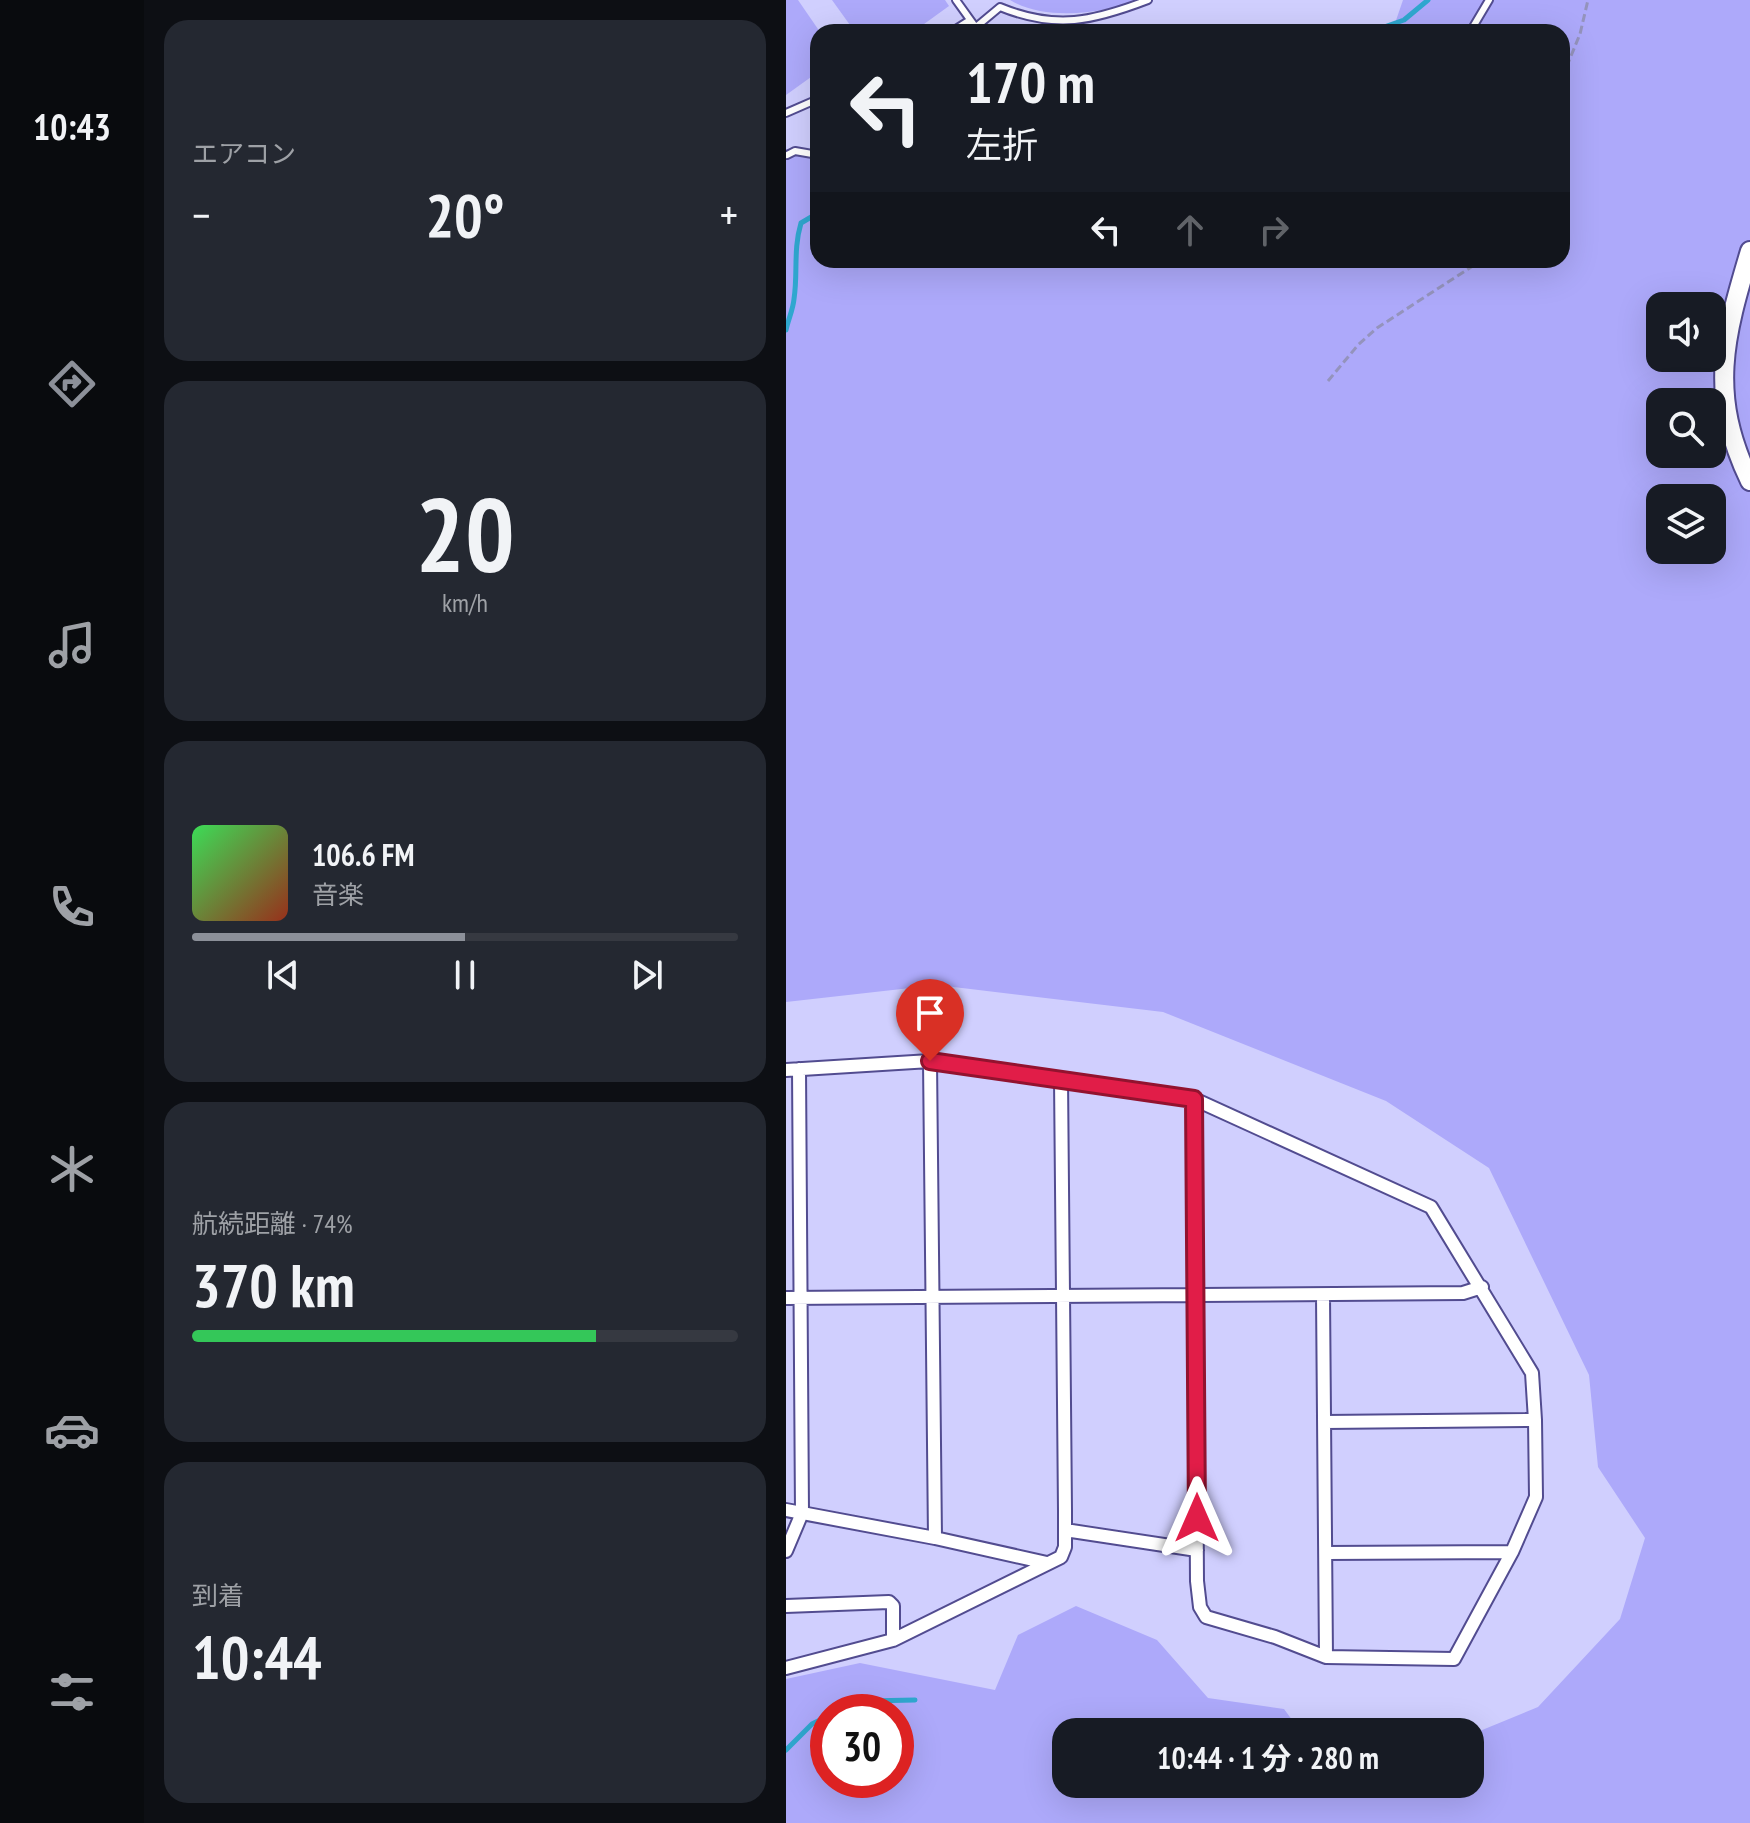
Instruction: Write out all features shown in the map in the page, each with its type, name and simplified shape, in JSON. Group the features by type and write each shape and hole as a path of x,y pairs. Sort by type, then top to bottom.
{"street":[{"path":"1750,251 1730,318 1723,373 1727,419 1750,481"},
{"path":"930,1061 935,1538"},
{"path":"786,1551 802,1513 800,1299 792,1070 930,1061 1194,1099 1431,1207 1532,1373 1536,1497 1512,1552 1454,1659 1326,1657 1275,1637 1206,1617 1198,1595 1194,1099"},
{"path":"786,1668 893,1640 1061,1557 1065,1547 1065,1530 1061,1079"},
{"path":"786,1298 1323,1296 1463,1293 1482,1287"},
{"path":"1323,1296 1326,1657"},
{"path":"1325,1422 1535,1420"},
{"path":"786,1510 1047,1563"},
{"path":"1065,1530 1197,1550"},
{"path":"1326,1553 1512,1552"},
{"path":"786,1606 889,1602 893,1606 893,1640"}],"lane":[{"path":"956,0 973,24"},
{"path":"984,24 1000,7 1038,20 1065,22 1095,18 1148,0"},
{"path":"1475,24 1489,0"},
{"path":"964,24 970,20"},
{"path":"786,113 810,102"},
{"path":"787,155 795,151 810,154"}],"path":[{"path":"1570,58 1588,0"},
{"path":"1328,381 1358,345 1377,328 1470,268"}],"shaded area":[{"path":"786,0 798,0 814,24 810,24 810,78 786,95"},
{"path":"832,0 945,0 949,6 924,24 849,24"},
{"path":"1010,0 1138,0 1091,12 1056,13 1024,7"},
{"path":"1403,0 1750,0 1750,1823 786,1823 786,1679 860,1663 995,1690 1018,1635 1076,1606 1157,1640 1208,1698 1284,1709 1291,1718 1052,1718 1052,1798 1484,1798 1484,1729 1538,1707 1620,1619 1645,1538 1598,1467 1589,1375 1489,1168 1386,1101 1163,1012 937,985 786,1002 786,149 810,151 810,268 1570,268 1570,24 1395,24"}],"waterway":[{"path":"1393,24 1404,20 1428,0"},
{"path":"786,330 795,289 801,223 810,218"},
{"path":"786,1750 810,1726"}],"route":[{"path":"930,1061 1194,1099 1197,1518"}]}
